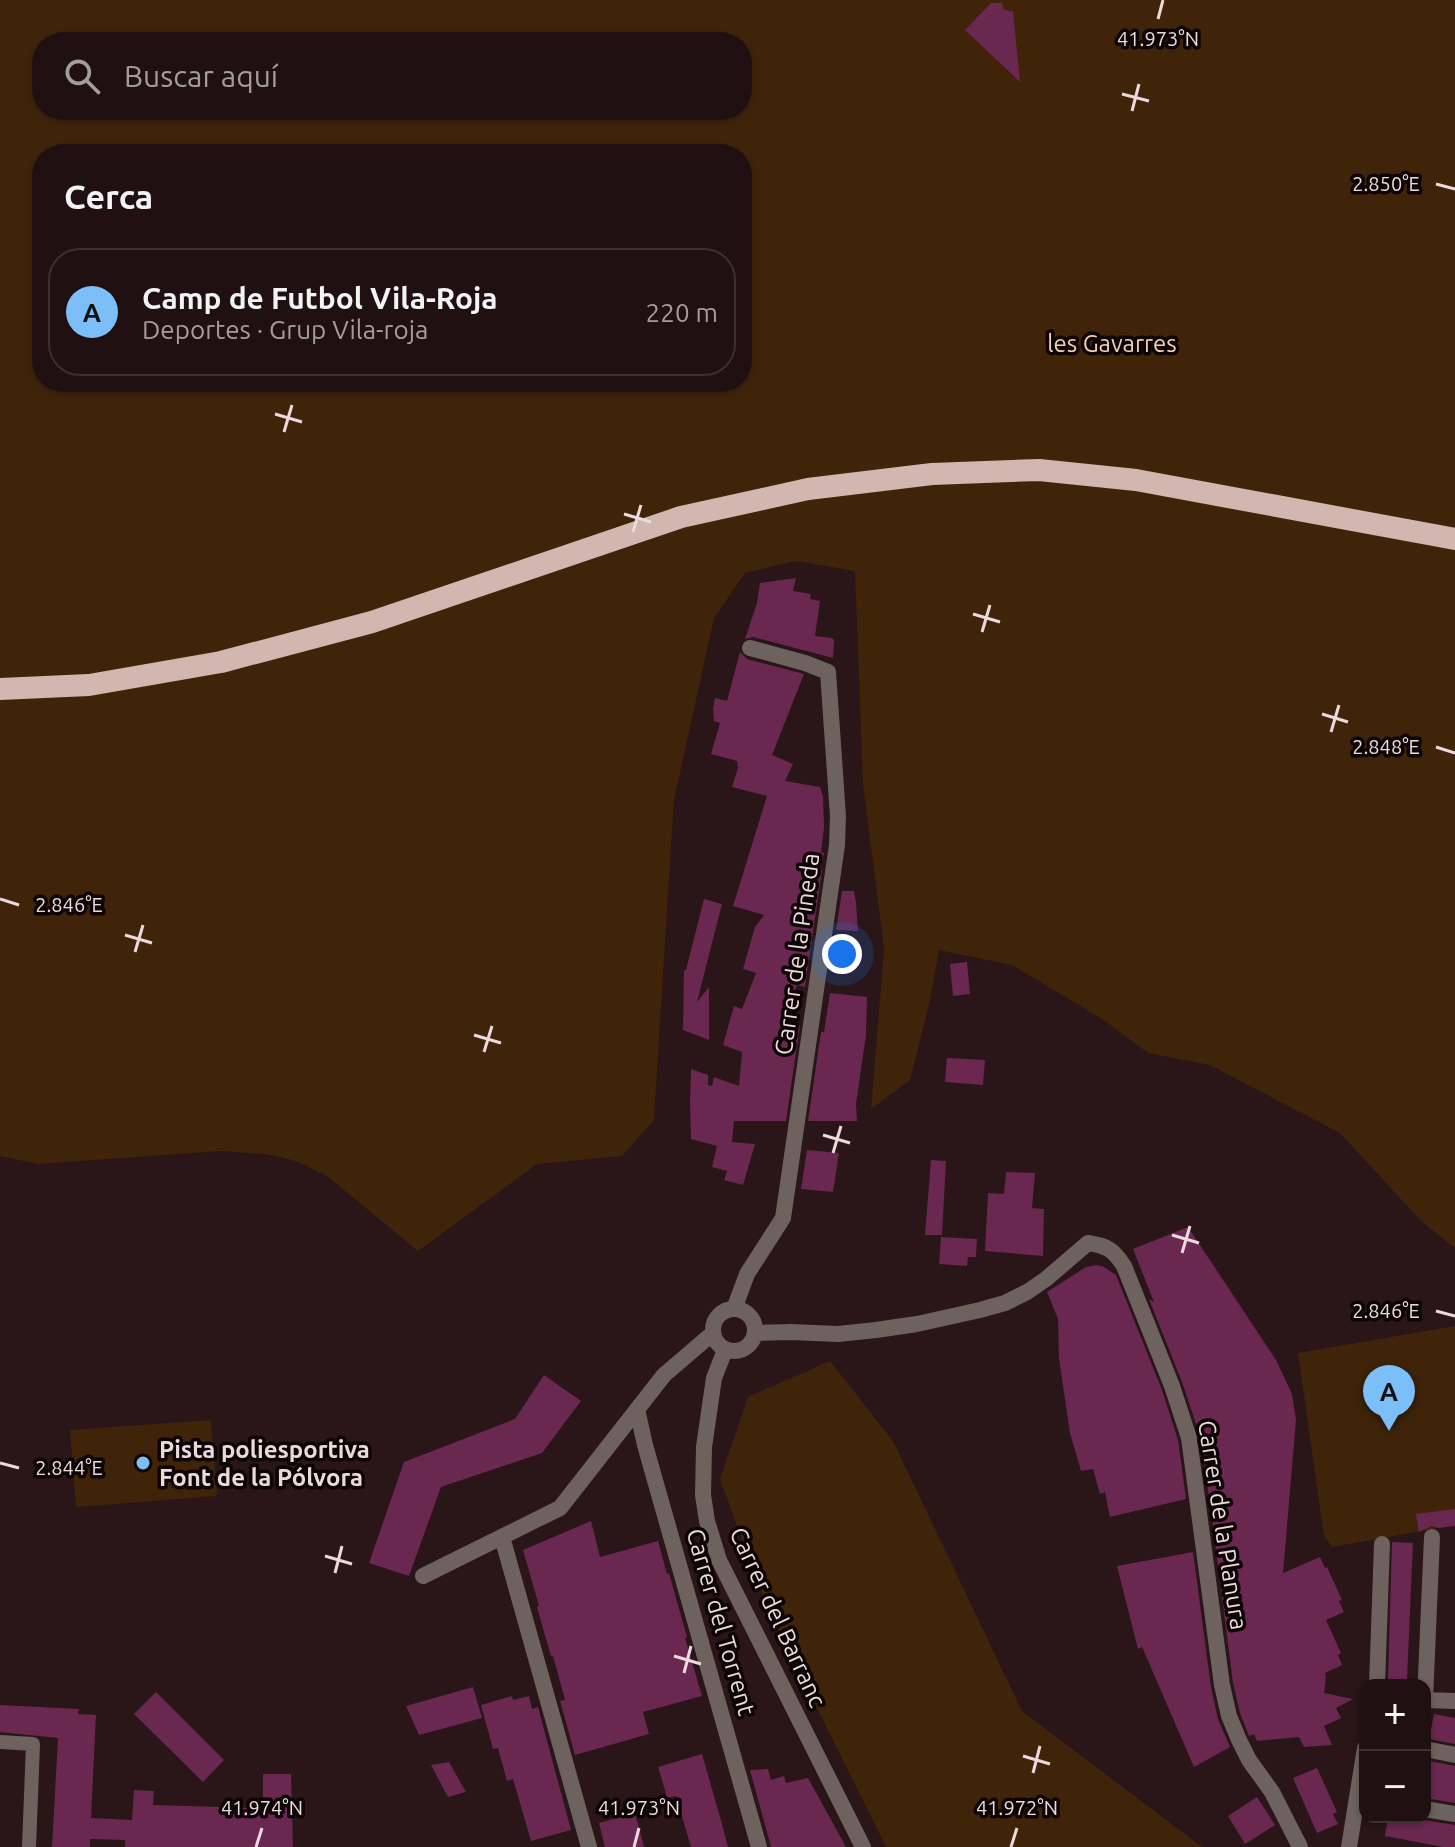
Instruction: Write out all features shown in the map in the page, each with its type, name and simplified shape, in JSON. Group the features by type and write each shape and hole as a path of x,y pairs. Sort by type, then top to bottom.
{"highway":[{"path":"0,689 89,685 221,662 372,622 681,517 808,489 932,474 1039,470 1136,480 1455,539"}],"street":[{"name":"Carrer de la Pineda","path":"734,1309 747,1274 783,1218 837,845 838,816 828,672 750,648"},
{"name":"Carrer de la Planura","path":"756,1333 838,1334 917,1324 980,1310 1005,1303 1027,1292 1088,1243 1115,1252 1124,1266 1172,1386 1189,1438 1222,1685 1229,1716 1249,1760 1272,1792 1300,1847"},
{"path":"734,1309 748,1314 756,1326 756,1333 750,1346 731,1352 715,1340 713,1333 721,1314 734,1309"},
{"path":"423,1576 560,1508 664,1375 713,1333"},
{"name":"Carrer del Barranc","path":"725,1350 714,1378 704,1447 703,1495 713,1542 719,1560 863,1847"},
{"name":"Carrer del Torrent","path":"637,1409 759,1847"},
{"path":"502,1537 589,1847"},
{"path":"1426,1679 1432,1537"},
{"path":"1377,1679 1382,1544"},
{"path":"1431,1700 1455,1701"},
{"path":"0,1742 33,1744 29,1847"},
{"path":"1431,1750 1455,1755"},
{"path":"1349,1847 1359,1805"},
{"path":"1431,1810 1455,1814"}],"green space":[{"name":"les Gavarres","path":"0,0 1455,0 1455,1248 1421,1221 1340,1133 1210,1065 1148,1053 1104,1020 1012,965 939,950 910,1080 871,1109 884,949 863,784 855,571 796,561 745,573 714,618 674,800 654,1120 622,1156 537,1164 418,1251 327,1176 285,1158 221,1151 38,1164 0,1156"},
{"path":"1455,1326 1455,1525 1332,1547 1324,1536 1298,1353"},
{"path":"830,1361 893,1441 1022,1711 1202,1847 886,1847 767,1607 720,1479 748,1397"},
{"name":"Pista poliesportiva Font de la Pólvora","path":"211,1420 217,1496 76,1507 70,1430"}],"building":[{"path":"991,3 1002,3 1003,9 1013,12 1020,82 965,30"},
{"path":"796,578 793,591 811,594 810,599 820,601 815,636 834,640 833,658 753,637 745,639 760,583"},
{"path":"740,652 747,659 804,674 772,755 793,764 785,781 820,787 824,827 822,870 805,987 797,985 783,1020 800,1025 786,1121 734,1121 732,1142 755,1144 743,1185 724,1180 727,1171 712,1167 717,1146 691,1139 690,1103 691,1069 708,1075 708,1085 712,1086 714,1077 739,1086 742,1052 723,1045 734,1006 742,1009 756,973 743,969 755,927 764,915 733,906 767,796 732,787 737,761 711,754 720,723 714,721 715,698 727,701"},
{"path":"842,891 854,891 858,931 836,930"},
{"path":"704,899 722,904 697,1002 709,987 709,1040 683,1030 684,970"},
{"path":"967,962 970,994 953,996 950,964"},
{"path":"830,993 867,997 857,1121 808,1121"},
{"path":"947,1058 985,1060 983,1085 945,1082"},
{"path":"807,1150 839,1153 833,1192 801,1189"},
{"path":"931,1160 946,1161 942,1235 925,1235"},
{"path":"1006,1172 1035,1173 1032,1208 1044,1209 1043,1256 985,1251 988,1193 1004,1194"},
{"path":"1188,1227 1276,1360 1292,1394 1296,1420 1283,1573 1320,1557 1342,1600 1339,1601 1344,1612 1326,1620 1341,1653 1338,1655 1342,1665 1325,1673 1324,1693 1353,1699 1336,1708 1341,1718 1324,1726 1332,1745 1304,1747 1299,1737 1257,1741 1254,1734 1249,1736 1240,1713 1233,1683 1200,1436 1133,1249"},
{"path":"941,1237 977,1239 976,1257 968,1257 967,1266 939,1264"},
{"path":"1097,1265 1116,1275 1162,1390 1178,1440 1186,1499 1110,1517 1105,1492 1100,1494 1093,1469 1081,1471 1070,1433 1059,1359 1058,1319 1047,1292 1086,1267"},
{"path":"544,1375 581,1401 542,1453 441,1487 409,1576 369,1563 404,1462 515,1419"},
{"path":"1455,1509 1455,1526 1432,1526 1419,1532 1416,1514"},
{"path":"591,1521 600,1557 658,1541 702,1696 643,1712 649,1734 575,1755 560,1701 565,1700 523,1550"},
{"path":"1392,1542 1413,1543 1407,1679 1388,1679"},
{"path":"1193,1552 1211,1687 1218,1719 1230,1747 1194,1767 1142,1647 1138,1649 1117,1566"},
{"path":"473,1687 482,1718 419,1735 406,1706"},
{"path":"156,1692 224,1760 203,1782 134,1714"},
{"path":"512,1696 513,1700 529,1696 532,1709 538,1707 571,1830 531,1841 513,1779 507,1781 498,1748 493,1749 481,1705"},
{"path":"0,1705 79,1709 78,1714 96,1715 91,1818 132,1820 134,1790 154,1791 153,1805 253,1808 253,1804 263,1804 263,1774 291,1774 293,1847 125,1847 125,1840 90,1839 90,1847 52,1847 58,1738 0,1732"},
{"path":"1434,1714 1455,1718 1455,1744 1431,1739"},
{"path":"702,1754 728,1847 691,1847 676,1796 667,1798 658,1767"},
{"path":"1431,1761 1455,1766 1455,1803 1431,1799"},
{"path":"449,1762 466,1792 448,1797 431,1765"},
{"path":"1317,1768 1337,1812 1333,1814 1338,1824 1317,1833 1293,1778"},
{"path":"768,1769 771,1780 784,1776 786,1783 808,1778 846,1847 771,1847 750,1770"},
{"path":"1257,1797 1275,1825 1245,1844 1228,1816"},
{"path":"635,1813 644,1847 605,1847 599,1823"},
{"path":"1431,1821 1455,1825 1455,1847 1443,1847 1385,1836 1387,1823"}],"place":[{"name":"Camp de Futbol Vila-Roja","path":"1389,1431"},
{"name":"Pista poliesportiva Font de la Pólvora","path":"143,1463"}]}
